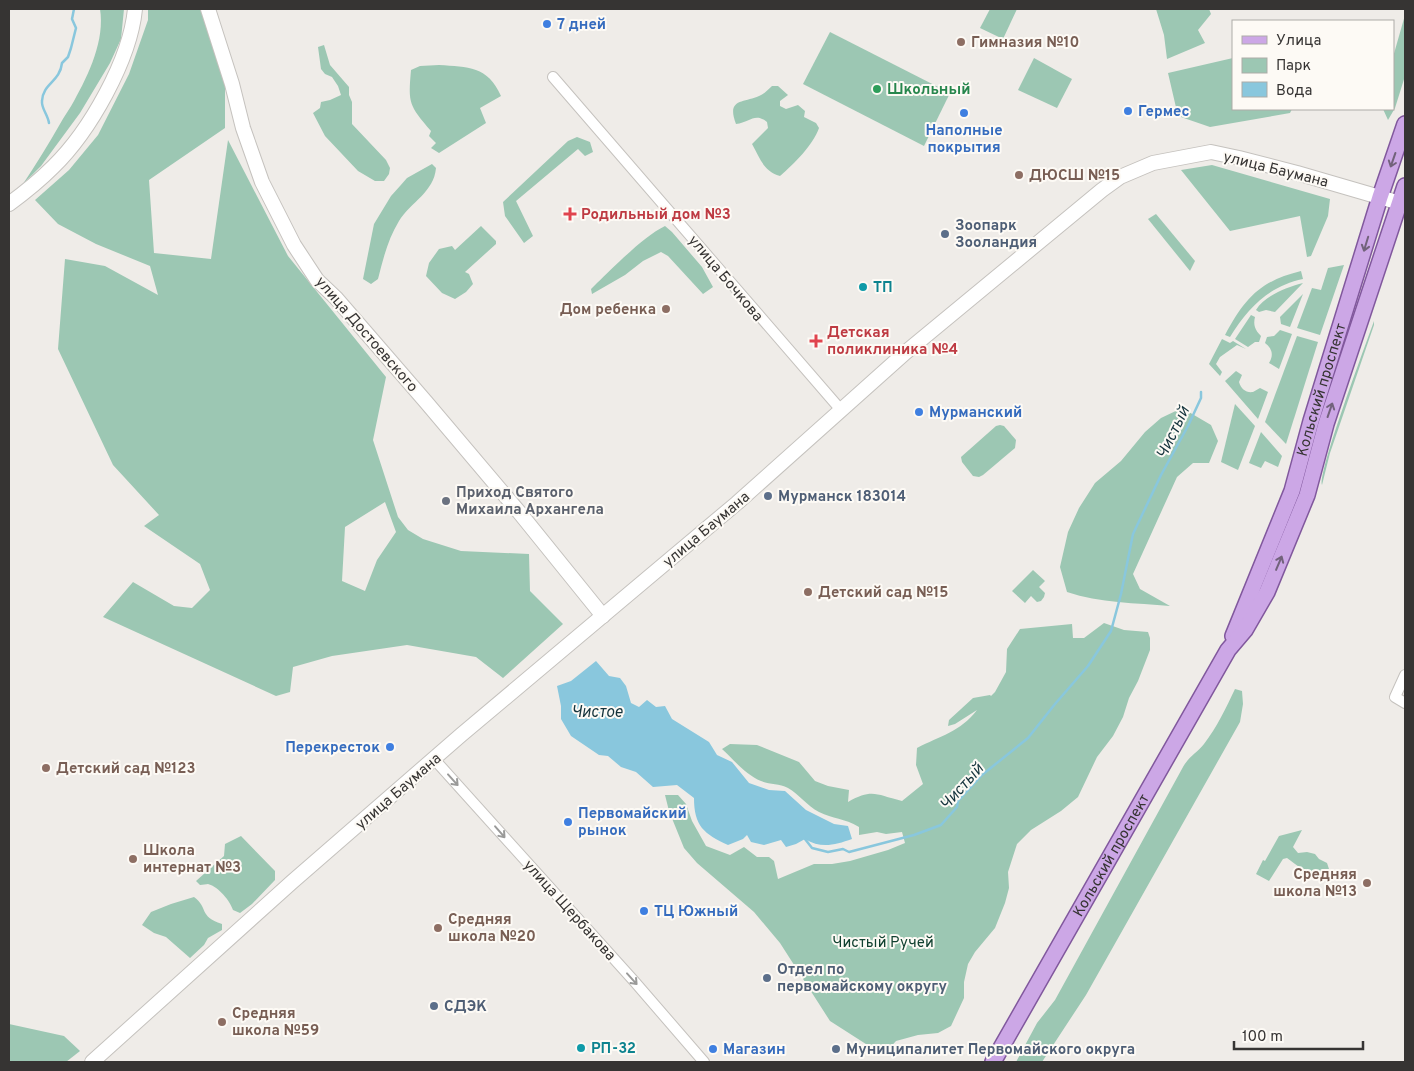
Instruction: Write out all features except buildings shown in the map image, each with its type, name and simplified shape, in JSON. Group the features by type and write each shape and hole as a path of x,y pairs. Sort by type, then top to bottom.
{"main road":[{"name":"Кольский проспект","path":"1261,589 1380,197 1405,124"},
{"name":"Кольский проспект","path":"993,1062 1228,650 1237,625 1261,589 1307,495 1326,424 1402,204 1405,186"}],"street":[{"path":"9,204 54,166 83,130 102,100 125,52 131,37 135,9"},
{"name":"улица Достоевского","path":"208,9 232,84 243,128 262,182 294,245 317,280 336,298 432,409 603,616"},
{"name":"улица Бочкова","path":"553,78 841,410"},
{"name":"улица Баумана","path":"92,1062 292,882 434,759 737,503 906,352 1120,177 1141,167 1163,160 1211,152 1297,173 1402,204"},
{"path":"1405,675 1395,697 1405,703"},
{"name":"улица Щербакова","path":"434,759 704,1062"}],"green space":[{"path":"100,9 124,9 121,39 110,63 80,113 41,166 23,184 85,80 98,45 101,21"},
{"path":"148,9 200,9 225,81 225,128 149,180 154,253 211,259 228,140 288,256 386,377 373,440 398,517 408,530 423,539 461,551 529,554 530,591 563,624 503,678 476,657 407,645 332,656 293,667 290,692 276,696 103,617 133,582 174,606 192,608 210,590 200,564 144,526 159,515 113,465 58,349 65,259 105,266 158,295 150,266 96,244 58,224 35,200 69,170 98,135 129,74 148,20","holes":["385,502 396,532 377,560 365,591 342,581 345,527"]},
{"path":"990,9 1017,9 1003,39 980,28"},
{"path":"1156,9 1209,9 1211,14 1198,30 1205,43 1167,59 1164,35"},
{"path":"1405,15 1405,76 1394,110 1394,54"},
{"name":"Школьный","path":"830,32 950,93 924,146 803,84"},
{"path":"324,45 330,65 349,87 349,95 352,102 352,124 386,160 390,168 389,174 384,181 375,181 358,171 325,136 313,113 320,108 321,102 341,95 332,77 325,74 321,69 318,47"},
{"path":"1034,58 1072,79 1057,108 1018,90"},
{"path":"1232,58 1232,110 1292,110 1290,113 1210,127 1178,116 1168,73"},
{"path":"420,66 459,66 476,70 490,79 501,96 480,108 486,123 439,153 431,148 436,143 429,136 431,131 414,109 410,90 411,70"},
{"path":"772,86 778,86 788,95 780,101 780,106 786,109 798,105 805,111 804,117 816,123 819,128 808,147 780,176 774,174 766,167 752,144 768,128 767,122 763,119 752,118 736,124 733,110 738,103 761,95"},
{"path":"1383,110 1394,110 1388,120"},
{"path":"577,137 590,142 593,152 585,156 578,149 516,201 533,236 524,243 505,216 503,202 568,141"},
{"path":"432,164 436,168 431,184 399,221 389,242 378,279 371,284 363,279 374,224 391,196 407,178"},
{"path":"1212,165 1330,199 1328,216 1311,256 1307,257 1300,216 1230,231 1181,170"},
{"path":"1156,214 1195,261 1190,271 1148,219"},
{"path":"481,226 496,241 496,244 465,272 469,274 473,284 466,292 455,299 442,293 426,276 429,263 439,249 452,246 455,250"},
{"path":"665,226 702,267 713,287 703,294 668,256 661,252 643,261 625,275 592,294 591,289 621,260 648,237"},
{"path":"1344,265 1320,335 1297,328 1312,288 1321,290 1328,268"},
{"path":"1301,271 1303,279 1280,287 1260,300 1244,317 1230,337 1225,335 1247,301 1255,293 1275,280"},
{"path":"1303,283 1275,312 1266,310 1259,312 1256,310 1270,296"},
{"path":"1303,294 1290,327 1281,324 1280,317"},
{"path":"1251,315 1255,317 1255,327 1261,336 1259,342 1255,342 1248,347 1235,339"},
{"path":"1374,321 1330,453 1322,485 1327,457"},
{"path":"1280,330 1292,334 1279,369 1269,363 1272,352 1265,343 1267,337 1274,336"},
{"path":"1297,336 1318,342 1286,444 1265,422"},
{"path":"1222,339 1230,343 1233,341 1246,349 1237,345 1220,357 1216,364 1222,372 1220,376 1209,364"},
{"path":"1236,371 1242,375 1239,382 1244,390 1253,392 1260,388 1268,392 1258,419 1225,381"},
{"path":"1235,404 1255,426 1238,470 1221,462"},
{"path":"1182,408 1211,425 1218,441 1209,463 1193,463 1177,477 1133,574 1140,589 1170,606 1105,600 1067,592 1060,567 1068,532 1079,508 1095,483 1121,461 1145,432 1161,418"},
{"path":"996,426 1004,426 1016,440 1015,448 983,475 979,477 973,476 962,462 961,457"},
{"path":"1261,432 1282,456 1278,467 1265,461 1261,468 1249,463"},
{"path":"1033,570 1045,581 1039,587 1045,593 1041,601 1037,602 1031,596 1025,603 1012,591"},
{"name":"Чистый Ручей","path":"1104,623 1124,630 1148,632 1150,638 1150,650 1129,698 1123,717 1113,736 1097,757 1078,797 1061,811 1031,830 1017,844 1008,872 1009,888 1005,903 995,928 975,952 968,964 964,982 964,998 951,1026 938,1033 918,1035 896,1041 887,1051 869,1046 830,1021 780,943 754,912 697,863 684,848 669,811 665,795 678,795 686,804 692,821 706,846 730,855 744,847 757,857 769,857 774,861 778,879 814,864 850,861 888,850 905,843 902,832 886,834 877,832 859,835 859,827 819,812 788,788 756,778 745,771 722,749 730,744 757,745 799,762 815,781 828,786 849,790 848,802 869,794 902,801 923,784 916,765 917,748 964,724 977,710 955,724 948,726 949,720 973,698 991,696 995,692 1006,672 1007,649 1020,629 1072,624 1073,638 1084,638"},
{"path":"1235,689 1242,691 1243,704 1240,722 1086,995 1042,1062 1016,1062 1037,1023 1055,1000 1183,767 1209,738"},
{"path":"1302,830 1293,847 1298,853 1307,852 1315,854 1319,859 1327,863 1329,869 1323,872 1312,873 1302,869 1287,858 1283,859 1269,881 1256,874 1279,836"},
{"path":"241,836 275,871 275,880 252,904 240,913 233,910 227,899 216,888 208,884 200,885 196,881 224,856 225,844"},
{"path":"194,897 199,901 210,918 222,924 222,930 208,938 204,945 190,958 166,937 154,933 142,925 151,912"},
{"path":"9,1024 64,1036 80,1051 66,1062 9,1062"}],"water":[{"name":"Чистое","path":"596,661 609,676 620,678 626,686 631,703 639,707 647,700 656,707 665,706 672,719 709,742 717,755 732,762 749,783 769,790 785,791 806,810 834,824 848,826 852,839 840,843 822,845 805,839 786,847 781,840 764,845 751,842 747,835 743,839 728,845 707,833 698,822 694,808 694,798 677,785 653,787 636,772 621,767 608,756 599,755 571,736 561,719 561,706 557,686 571,681"}],"waterway":[{"path":"49,123 43,106 43,95 61,69 62,63 68,57 76,28 72,19 74,9"},
{"name":"Чистый","path":"805,839 812,848 828,852 843,849 849,852 914,835 941,825 957,807 958,801 982,775 1028,738 1088,666 1111,631 1121,594 1133,534 1161,475 1188,426 1201,398 1201,392"}],"place":[{"name":"7 дней","path":"547,24"},
{"name":"Гимназия №10","path":"961,42"},
{"name":"Школьный","path":"877,89"},
{"name":"Гермес","path":"1128,111"},
{"name":"Наполные покрытия","path":"964,113"},
{"name":"ДЮСШ №15","path":"1019,175"},
{"name":"Родильный дом №3","path":"570,214"},
{"name":"Зоопарк Зооландия","path":"945,234"},
{"name":"ТП","path":"863,287"},
{"name":"Дом ребенка","path":"666,309"},
{"name":"Детская поликлиника №4","path":"816,341"},
{"name":"Мурманский","path":"919,412"},
{"name":"Мурманск 183014","path":"768,496"},
{"name":"Приход Святого Михаила Архангела","path":"446,501"},
{"name":"Детский сад №15","path":"808,592"},
{"name":"Перекресток","path":"390,747"},
{"name":"Детский сад №123","path":"46,768"},
{"name":"Первомайский рынок","path":"568,822"},
{"name":"Школа интернат №3","path":"133,859"},
{"name":"Средняя школа №13","path":"1367,883"},
{"name":"ТЦ Южный","path":"644,911"},
{"name":"Средняя школа №20","path":"438,928"},
{"name":"Отдел по первомайскому округу","path":"767,978"},
{"name":"СДЭК","path":"434,1006"},
{"name":"Средняя школа №59","path":"222,1022"},
{"name":"РП-32","path":"581,1048"},
{"name":"Магазин","path":"713,1049"},
{"name":"Муниципалитет Первомайского округа","path":"836,1049"}]}
